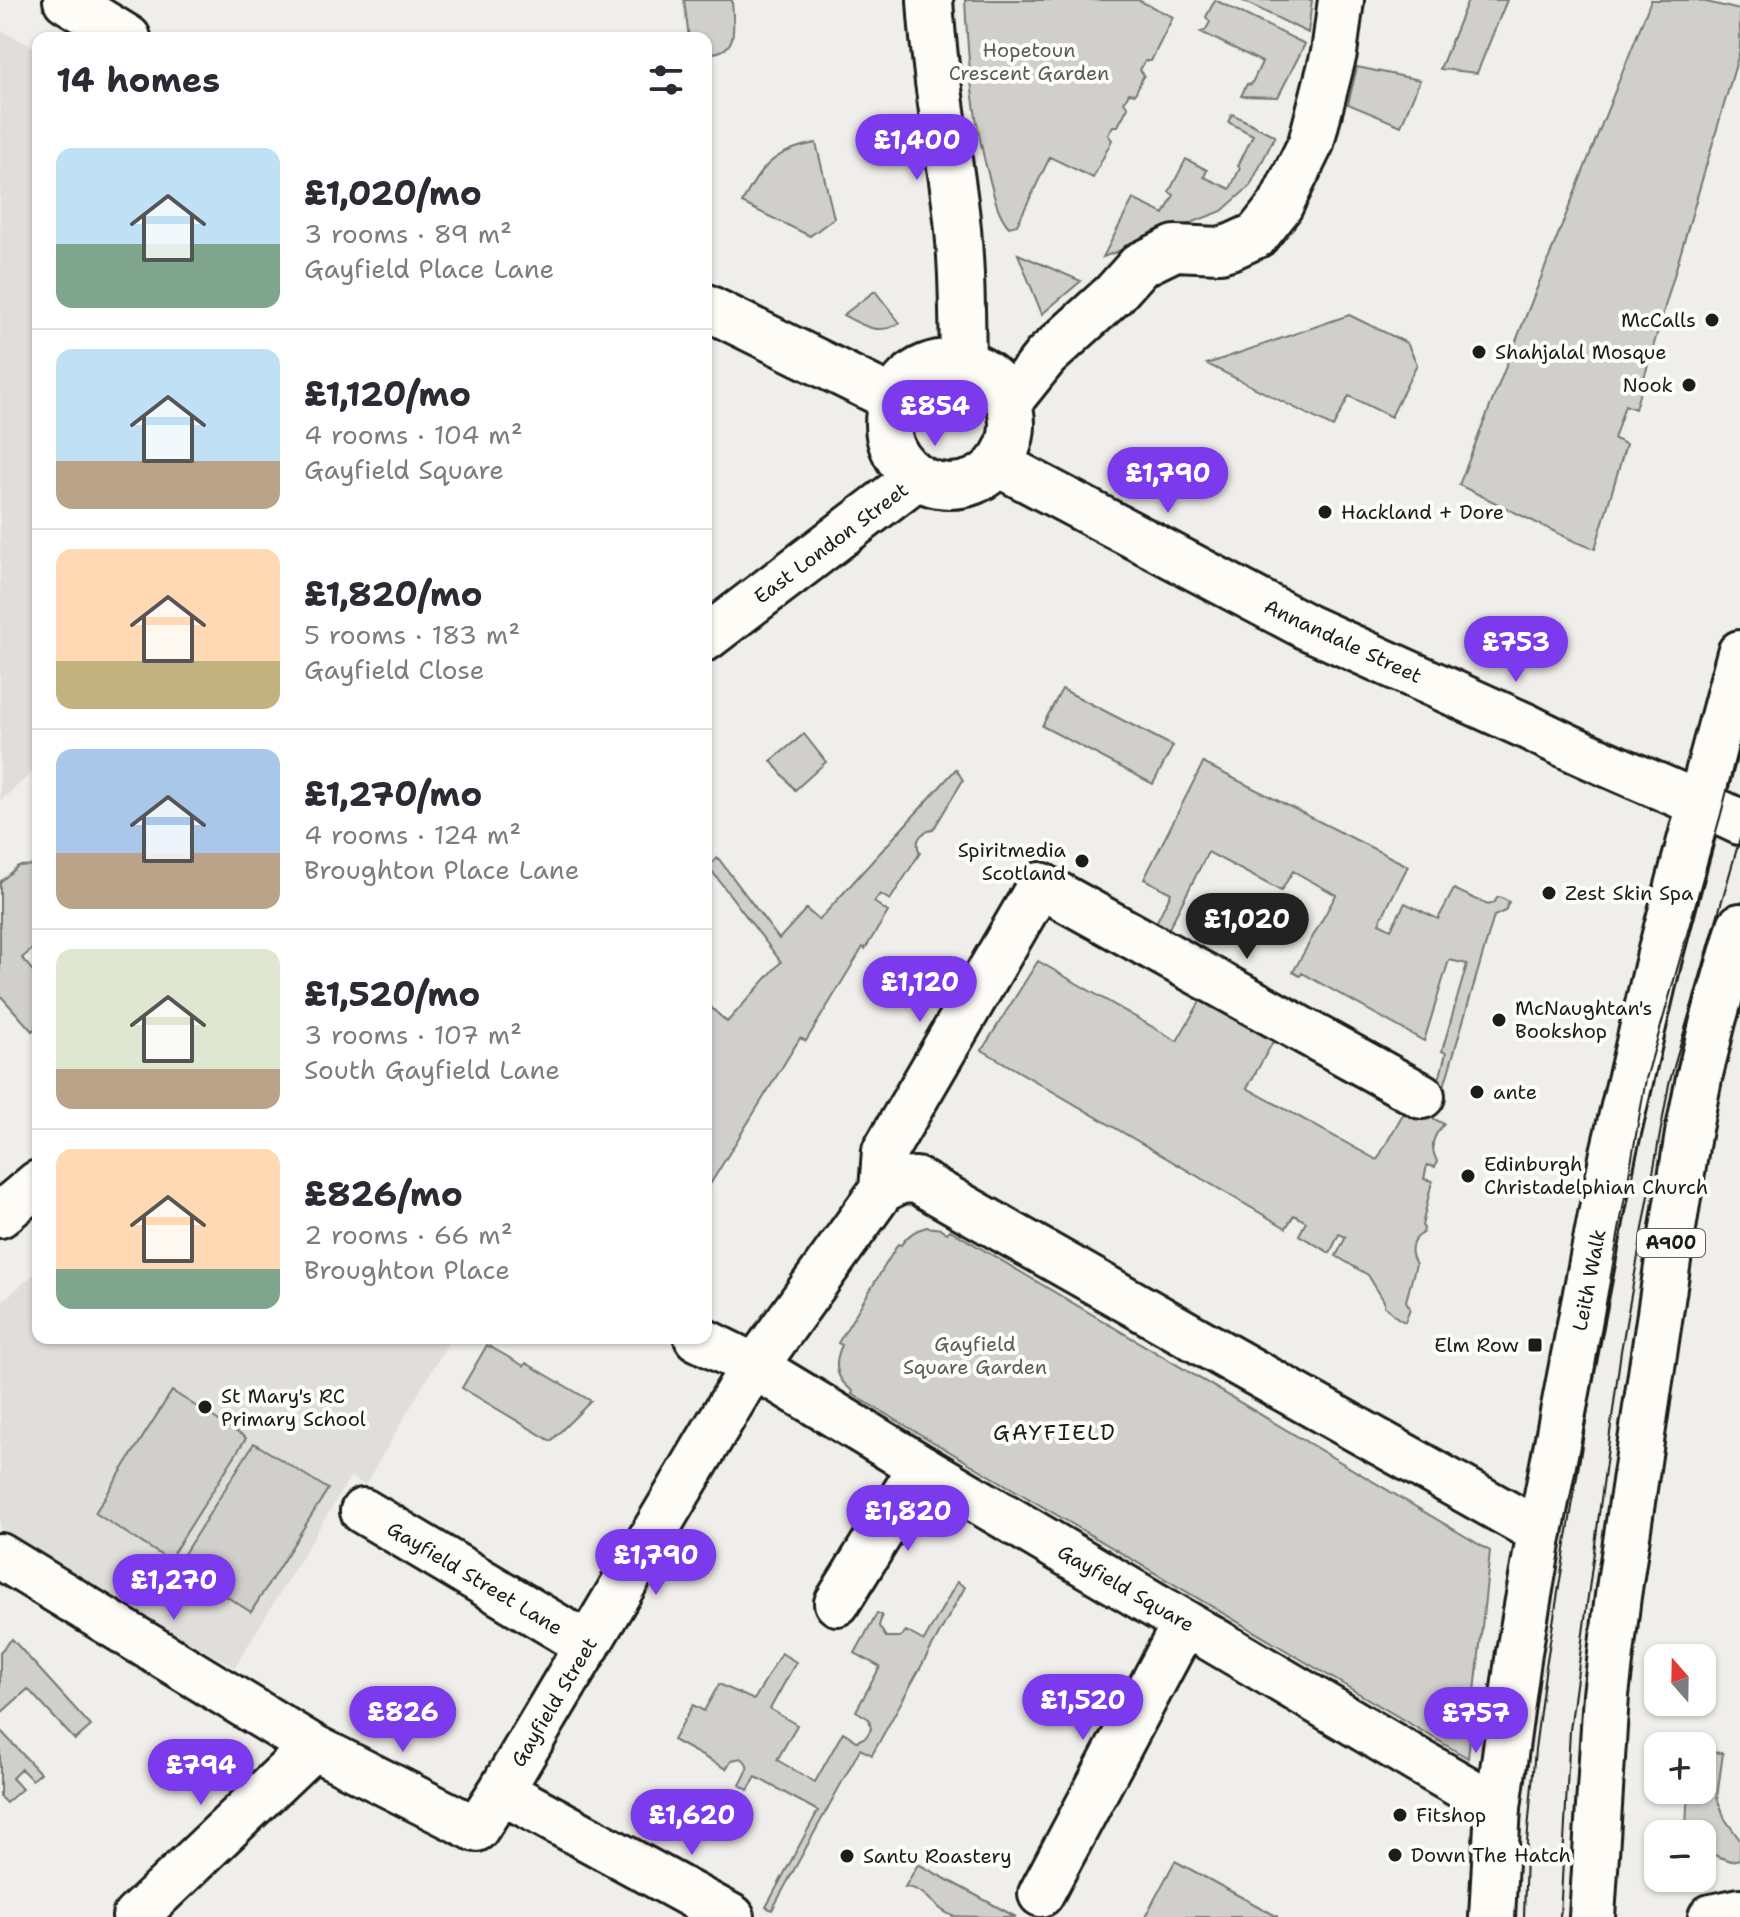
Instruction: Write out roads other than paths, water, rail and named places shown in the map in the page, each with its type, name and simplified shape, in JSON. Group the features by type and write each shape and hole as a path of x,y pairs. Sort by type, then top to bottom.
{"street":[{"path":"66,0 118,32"},
{"path":"930,0 933,52 955,205 961,275 963,363"},
{"path":"1009,402 1046,356 1098,310 1140,265 1175,248 1220,250 1257,235 1280,206 1311,143 1334,53 1341,0"},
{"path":"712,310 893,399"},
{"path":"945,362 963,363 982,371 994,380 1009,402 1012,431 1007,451 990,472 960,486 938,485 917,477 906,468 892,445 888,427 893,399 899,388 922,369 945,362"},
{"name":"Annandale Street","path":"998,464 1307,627 1740,822"},
{"name":"East London Street","path":"712,633 917,477"},
{"name":"Leith Walk","path":"1492,1917 1498,1807 1519,1652 1613,1153 1660,954 1740,653"},
{"path":"882,1190 885,1151 1040,885 1422,1096"},
{"name":"A900","path":"1592,1917 1608,1681 1665,1275 1699,1078 1740,926"},
{"path":"754,1366 882,1190 900,1181 916,1180 1540,1532"},
{"path":"0,1215 32,1188"},
{"name":"Gayfield Square","path":"709,1344 754,1366 1498,1807"},
{"name":"Gayfield Street","path":"313,1747 476,1829 754,1366"},
{"path":"837,1603 921,1467"},
{"name":"Gayfield Street Lane","path":"363,1511 588,1645"},
{"path":"0,1556 313,1747 135,1917"},
{"path":"1041,1894 1185,1623"},
{"path":"501,1791 732,1917"},
{"path":"1711,1917 1740,1911"}],"tram line":[{"path":"1524,1917 1535,1749 1546,1666 1646,1079 1740,739"},
{"path":"1560,1917 1570,1730 1621,1351 1669,1084 1740,838"}],"place":[{"name":"McCalls","path":"1712,320"},
{"name":"Shahjalal Mosque","path":"1479,352"},
{"name":"Nook","path":"1689,385"},
{"name":"Hackland + Dore","path":"1325,512"},
{"name":"Spiritmedia Scotland","path":"1082,861"},
{"name":"Zest Skin Spa","path":"1549,893"},
{"name":"McNaughtan's Bookshop","path":"1499,1020"},
{"name":"ante","path":"1477,1092"},
{"name":"Edinburgh Christadelphian Church","path":"1468,1176"},
{"name":"Elm Row","path":"1535,1345"},
{"name":"St Mary's RC Primary School","path":"205,1407"},
{"name":"Fitshop","path":"1400,1815"},
{"name":"Down The Hatch","path":"1395,1855"},
{"name":"Santu Roastery","path":"847,1856"}],"district":[{"name":"GAYFIELD","path":"1055,1432"}],"park label":[{"name":"Hopetoun Crescent Garden","path":"1029,62"},
{"name":"Gayfield Square Garden","path":"975,1356"}]}
